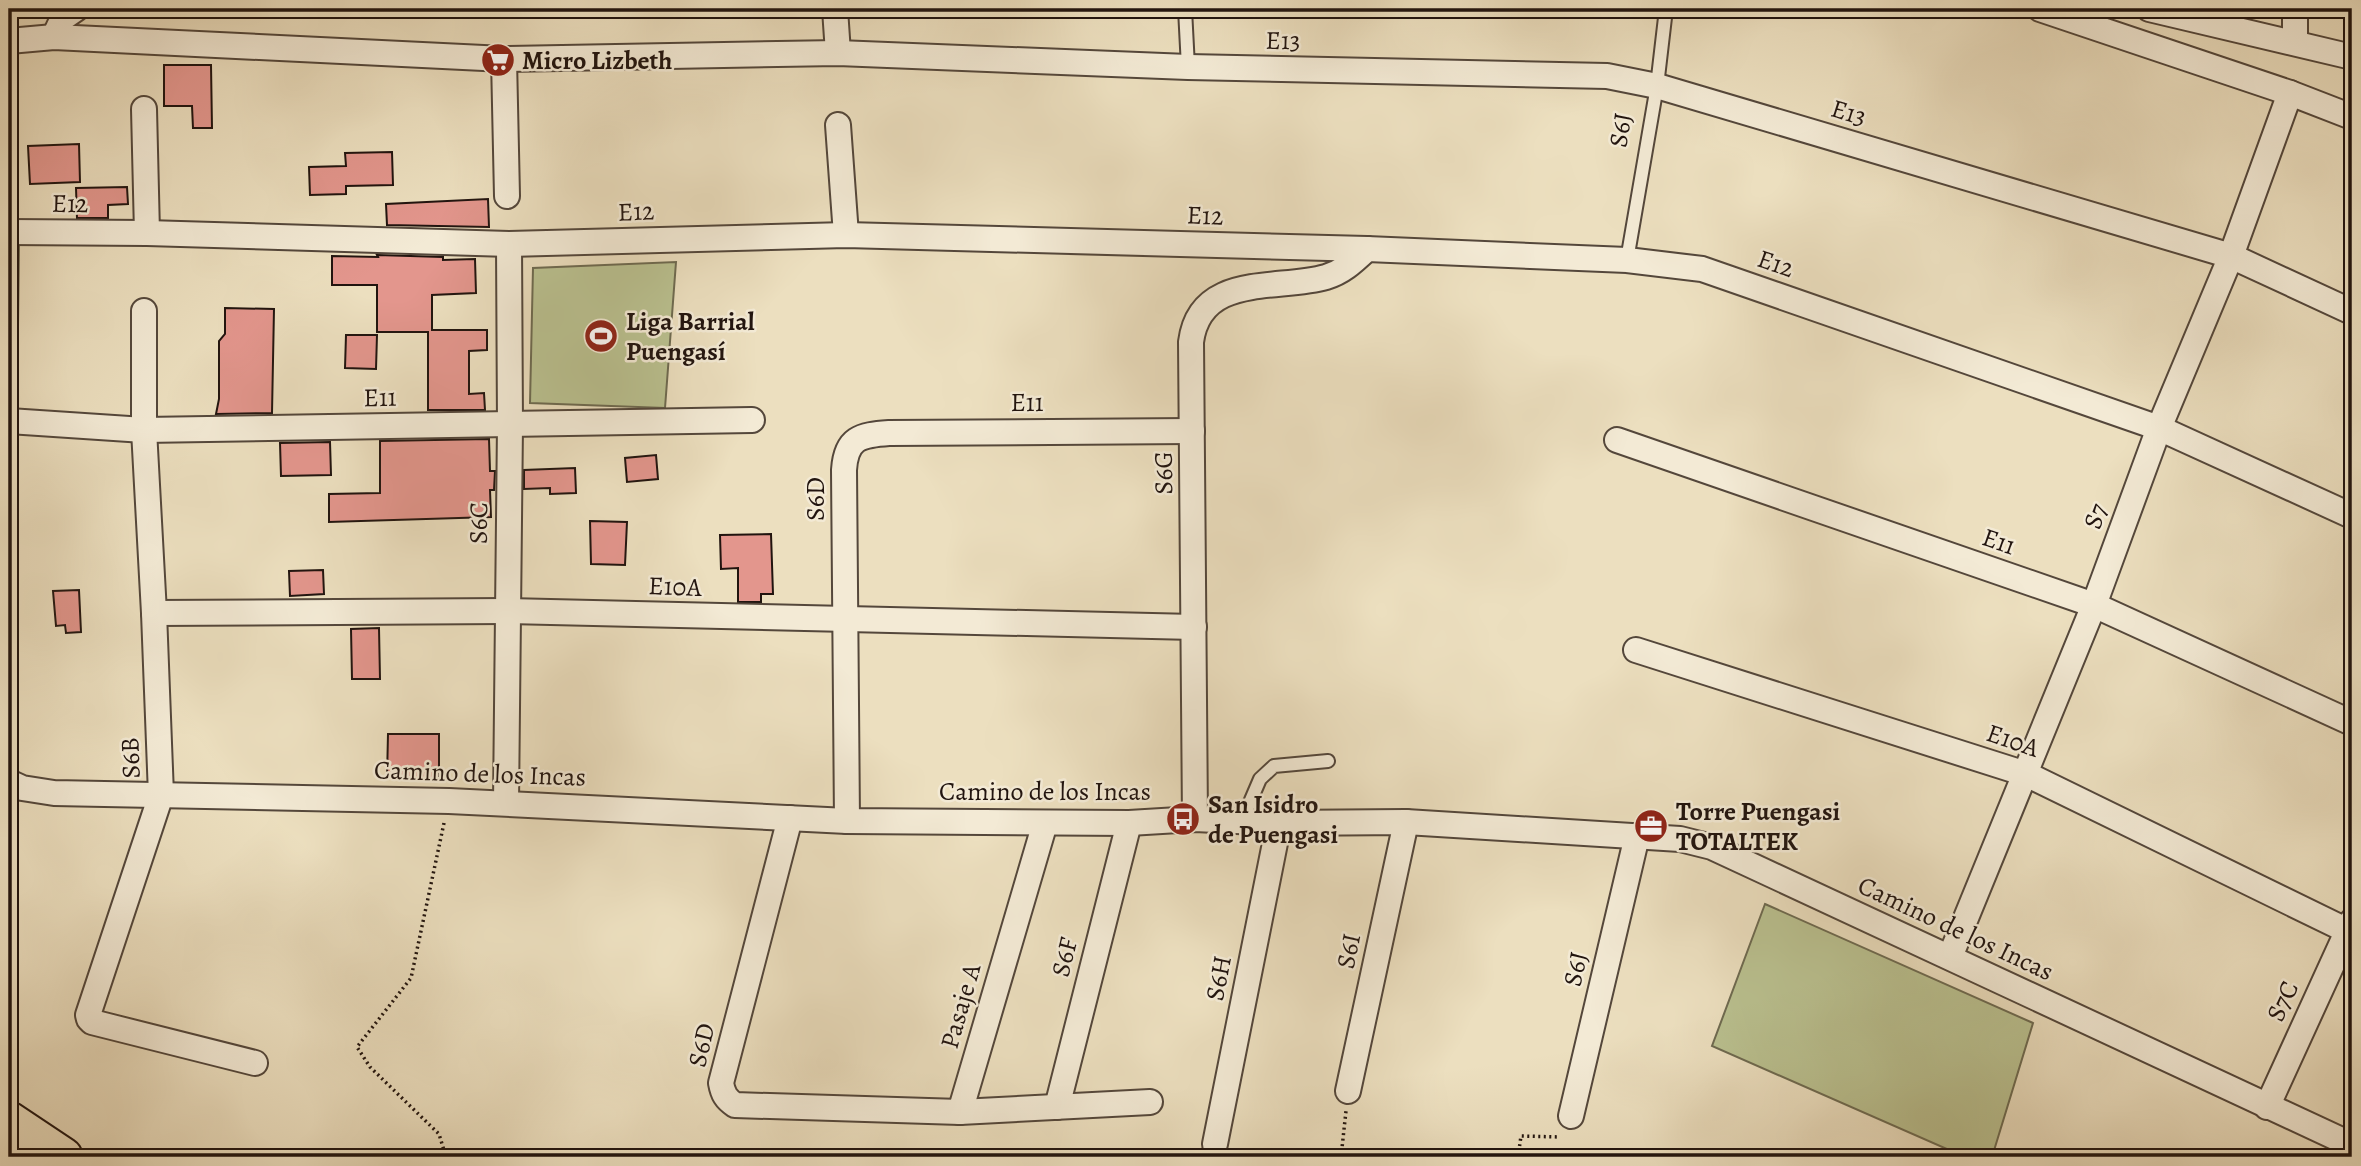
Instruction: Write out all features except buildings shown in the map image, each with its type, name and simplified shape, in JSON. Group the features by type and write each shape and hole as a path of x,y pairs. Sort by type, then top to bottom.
{"highway":[{"path":"9,1121 62,1157"}],"street":[{"path":"54,37 63,18 76,9"},
{"path":"835,9 838,53"},
{"path":"2040,9 2290,93 2352,117"},
{"path":"2149,9 2352,57"},
{"path":"2295,9 2295,42"},
{"name":"E13","path":"9,41 54,37 504,59 838,53 1188,67 1606,76 1657,86 2231,257 2352,312"},
{"path":"504,59 507,196"},
{"name":"S7","path":"1950,957 2094,605 2159,428 2231,257 2290,93"},
{"path":"144,109 147,233"},
{"path":"838,125 846,235"},
{"name":"E12","path":"9,232 147,233 509,244 846,235 1367,249 1627,260 1702,268 2159,428 2352,516"},
{"name":"S6C","path":"506,803 509,244"},
{"name":"S6G","path":"1195,819 1191,342 1194,326 1204,308 1232,291 1324,278 1348,266 1367,249"},
{"name":"S6B","path":"144,311 144,430 155,613 161,795 88,1015 89,1019 255,1063"},
{"name":"E11","path":"9,421 144,430 752,420"},
{"name":"E11","path":"863,436 889,433 1192,431"},
{"name":"S6D","path":"847,821 845,457 855,440 863,436"},
{"name":"E11","path":"1617,440 2094,605 2352,723"},
{"name":"E10A","path":"155,613 507,611 1194,628"},
{"name":"E10A","path":"1636,650 2026,774 2351,928"},
{"name":"Camino de los Incas","path":"9,782 22,788 54,793 506,803 847,821 1045,823 1195,819 1279,823 1406,822 1680,839 1712,847 2352,1145"},
{"name":"S6D","path":"790,818 721,1083 723,1093 735,1105 960,1112"},
{"name":"S6F","path":"1057,1107 1129,822"},
{"name":"S6I","path":"1348,1091 1406,822"},
{"name":"Pasaje A","path":"960,1112 1045,823"},
{"name":"S6H","path":"1215,1144 1279,823"},
{"name":"S6J","path":"1571,1116 1637,836"},
{"name":"S7C","path":"2267,1107 2351,928"},
{"path":"960,1112 1150,1102"}],"lane":[{"path":"1185,9 1188,67"},
{"name":"S6J","path":"1627,260 1657,86 1665,9"},
{"path":"1241,821 1260,779 1274,766 1328,761"}],"path":[{"path":"446,1157 439,1134 370,1067 357,1047 411,978 449,801"},
{"path":"1341,1157 1348,1091"},
{"path":"1518,1157 1521,1136 1568,1137 1571,1116"}],"green space":[{"path":"9,243 19,243 18,327 9,327"},
{"name":"Liga Barrial Puengasí","path":"676,262 665,408 530,403 533,268"},
{"path":"1765,904 2033,1023 1992,1157 1965,1157 1712,1046"}],"place":[{"name":"Micro Lizbeth","path":"498,60"},
{"name":"Liga Barrial Puengasí","path":"601,336"},
{"name":"San Isidro de Puengasi","path":"1183,819"},
{"name":"Torre Puengasi TOTALTEK","path":"1651,826"}]}
